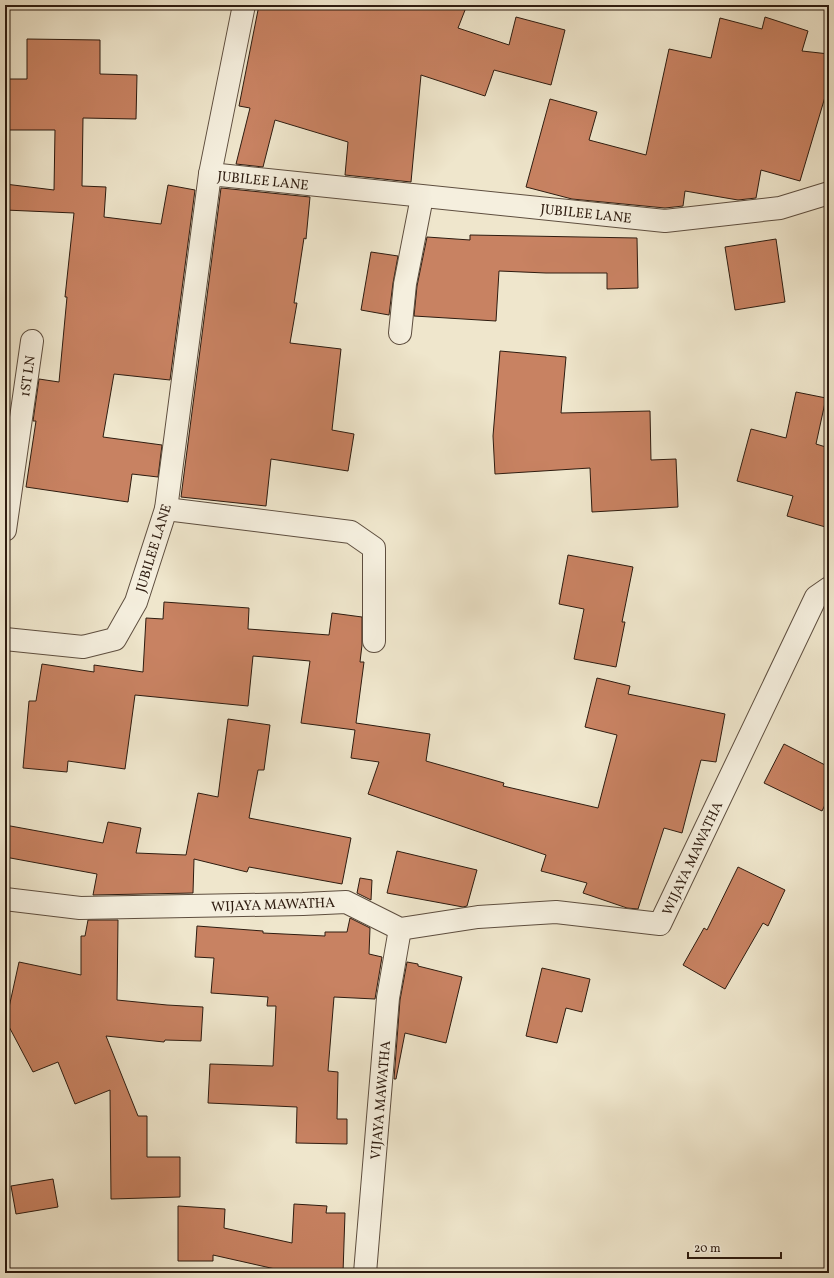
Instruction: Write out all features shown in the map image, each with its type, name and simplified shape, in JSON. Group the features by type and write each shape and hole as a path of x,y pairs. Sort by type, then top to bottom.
{"street":[{"path":"210,174 244,5"},
{"name":"JUBILEE LANE","path":"5,639 84,647 115,639 136,602 166,509 210,174 665,221 780,208 829,193"},
{"path":"400,333 405,284 422,197"},
{"name":"1ST LN","path":"5,530 32,341"},
{"path":"166,509 351,532 374,548 374,641"},
{"name":"WIJAYA MAWATHA","path":"5,899 80,908 346,902 400,929 478,917 556,912 660,924 816,597 829,588"},
{"name":"VIJAYA MAWATHA","path":"365,1273 388,998 400,929"}],"building":[{"path":"259,5 467,5 458,28 509,45 516,17 565,30 551,85 494,70 485,96 421,75 411,182 345,175 348,142 275,120 263,167 236,164 250,108 239,106"},
{"path":"765,17 808,31 802,51 829,54 829,98 825,97 800,181 761,170 756,198 738,200 685,191 683,206 665,208 572,199 526,187 550,99 597,112 589,140 646,155 669,49 711,58 720,18 762,29"},
{"path":"27,39 100,40 100,74 137,75 136,119 83,118 82,186 106,187 104,217 161,224 168,185 195,190 170,380 114,374 103,437 162,445 158,477 132,474 128,502 26,487 36,421 33,421 39,379 59,382 67,297 65,297 74,213 5,210 5,184 54,190 55,130 8,130 9,79 27,79"},
{"path":"221,188 310,197 306,239 304,238 294,303 297,303 290,343 341,349 332,430 354,434 348,471 271,459 266,506 181,497"},
{"path":"470,235 637,238 638,288 607,289 607,273 499,271 496,321 414,316 417,286 427,237 470,240"},
{"path":"776,239 785,302 735,310 725,247"},
{"path":"371,252 398,256 389,315 361,310"},
{"path":"500,351 566,357 561,413 650,411 651,460 676,459 678,507 592,512 590,468 495,474 493,436"},
{"path":"796,392 826,398 816,444 829,448 829,528 787,516 793,496 737,481 751,429 786,438"},
{"path":"568,555 633,567 622,622 625,622 616,667 574,659 584,609 559,604"},
{"path":"164,602 249,608 248,629 329,635 332,613 362,617 362,645 360,662 364,662 356,723 430,734 426,761 504,783 503,786 598,808 617,735 585,727 597,678 630,686 628,694 725,714 716,762 701,760 682,833 664,828 638,909 627,908 583,893 587,883 541,871 546,855 368,794 379,762 351,758 355,730 301,723 310,661 253,656 248,706 135,695 125,769 68,761 67,772 23,768 29,701 36,701 42,664 94,672 94,665 143,672 146,618 163,619"},
{"path":"228,719 270,725 264,770 258,770 249,818 351,838 342,884 249,867 247,872 194,859 193,893 93,895 97,874 5,857 5,825 103,843 108,822 141,828 136,853 186,855 198,793 218,797"},
{"path":"784,744 829,767 829,797 822,811 764,783"},
{"path":"397,851 477,870 467,906 463,907 387,893"},
{"path":"738,867 785,890 768,926 763,923 725,989 683,965 704,928 707,930"},
{"path":"360,878 372,880 371,900 357,893"},
{"path":"350,918 370,928 369,954 382,957 375,999 334,997 328,1071 338,1072 337,1119 347,1119 347,1144 296,1143 297,1107 208,1103 210,1064 273,1066 276,1006 267,1006 268,997 211,993 214,958 195,957 197,926 263,931 263,933 325,936 325,932 347,932"},
{"path":"88,920 118,920 117,1000 203,1007 201,1041 165,1040 164,1042 106,1036 138,1116 147,1116 147,1157 180,1157 180,1197 111,1199 110,1090 75,1104 58,1062 33,1072 6,1021 19,962 81,975 81,936 85,936"},
{"path":"407,962 462,977 446,1043 405,1033 396,1079 394,1079 400,1000"},
{"path":"542,968 590,979 582,1012 566,1008 557,1043 526,1036"},
{"path":"53,1179 58,1207 16,1214 11,1186"},
{"path":"294,1204 327,1206 326,1213 345,1213 343,1273 293,1273 213,1255 213,1261 178,1261 178,1206 225,1209 224,1228 292,1243"}]}
